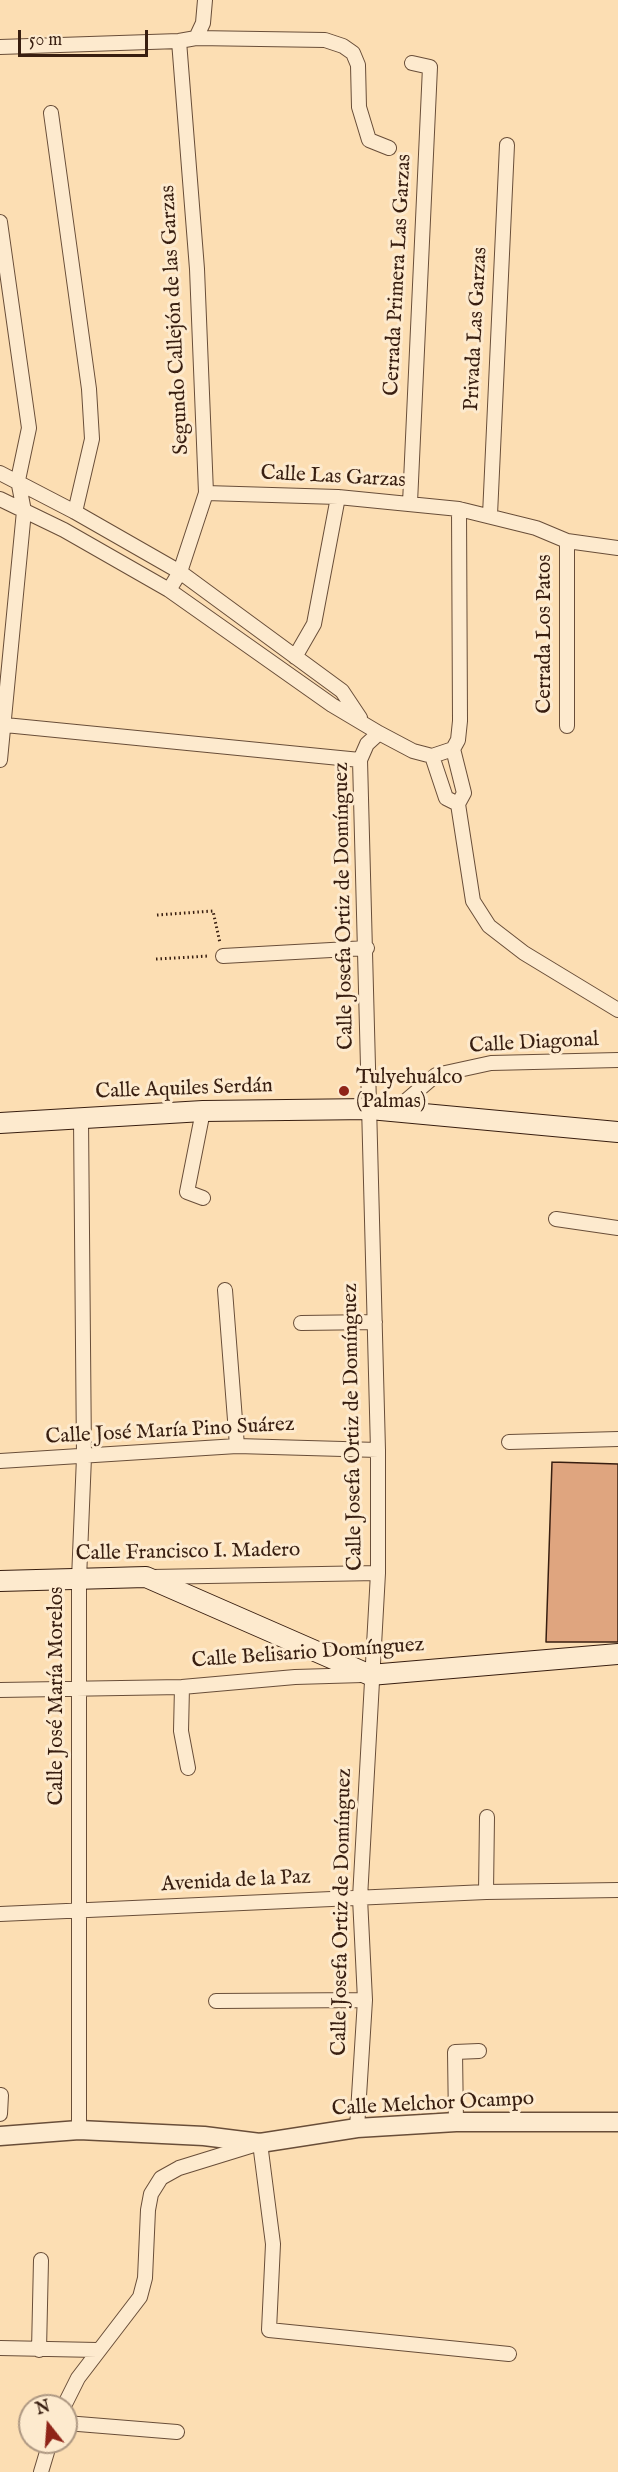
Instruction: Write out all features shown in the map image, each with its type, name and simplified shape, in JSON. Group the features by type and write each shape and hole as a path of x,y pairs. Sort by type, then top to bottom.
{"main road":[{"name":"Calle Aquiles Serdán","path":"0,1123 203,1111 370,1109 618,1132"},
{"name":"Calle Francisco I. Madero","path":"0,1581 146,1577"},
{"path":"146,1577 370,1675"},
{"name":"Calle Belisario Domínguez","path":"370,1675 618,1654"}],"street":[{"path":"196,38 203,23 205,0"},
{"path":"0,47 179,41 196,38 325,40 343,46 353,53 358,65 359,107 369,140 389,148"},
{"name":"Segundo Callejón de las Garzas","path":"168,590 180,572 206,493 197,269 179,41"},
{"name":"Cerrada Primera Las Garzas","path":"410,503 430,67 412,63"},
{"path":"51,113 88,389 92,440 75,512"},
{"name":"Privada Las Garzas","path":"490,515 507,145"},
{"path":"0,222 29,428 18,480 24,512 0,760"},
{"path":"0,473 18,480 180,572 342,691 361,720"},
{"name":"Calle Las Garzas","path":"206,493 338,497 459,509 536,528 567,541 618,548"},
{"path":"295,657 314,624 338,497"},
{"path":"0,499 64,530 168,590 332,705 413,751 432,756 453,749 458,740 460,722 459,509"},
{"name":"Cerrada Los Patos","path":"567,541 567,726"},
{"path":"4,725 360,760"},
{"name":"Calle Josefa Ortiz de Domínguez","path":"357,2127 365,2000 360,1898 370,1675 378,1573 378,1450 367,948 360,760 367,744 379,733"},
{"path":"453,749 465,793 458,804 473,901 489,926 524,953 618,1010"},
{"path":"432,756 446,798 458,804"},
{"path":"223,956 367,948"},
{"name":"Calle Diagonal","path":"395,1110 436,1075 491,1063 618,1060"},
{"path":"203,1111 187,1192 203,1198"},
{"name":"Calle José María Morelos","path":"79,2130 79,1579 84,1457 81,1119"},
{"path":"556,1219 618,1228"},
{"path":"225,1290 237,1446"},
{"path":"301,1323 375,1322"},
{"path":"509,1442 618,1439"},
{"name":"Calle José María Pino Suárez","path":"0,1461 237,1446 378,1450"},
{"name":"Calle Francisco I. Madero","path":"146,1577 378,1573"},
{"name":"Calle Belisario Domínguez","path":"0,1690 182,1687 295,1677 370,1675"},
{"path":"182,1687 181,1731 188,1768"},
{"path":"486,1892 487,1817"},
{"name":"Avenida de la Paz","path":"0,1914 486,1892 618,1890"},
{"path":"216,2001 365,2000"},
{"path":"456,2122 454,2052 478,2051"},
{"path":"0,2114 1,2095"},
{"name":"Calle Melchor Ocampo","path":"0,2136 79,2130 204,2136 260,2144 357,2127 456,2122 618,2122"},
{"path":"70,2394 78,2378 98,2350 140,2297 146,2278 149,2202 161,2178 180,2168 260,2144 273,2244 269,2330 509,2354"},
{"path":"39,2350 41,2260"},
{"path":"0,2348 98,2350"},
{"path":"78,2424 177,2432"},
{"path":"41,2472 46,2454"}],"path":[{"path":"156,959 223,956 213,911 158,915"}],"building":[{"path":"552,1462 618,1464 618,1642 546,1642"}],"place":[{"name":"Tulyehualco (Palmas)","path":"344,1091"}]}
